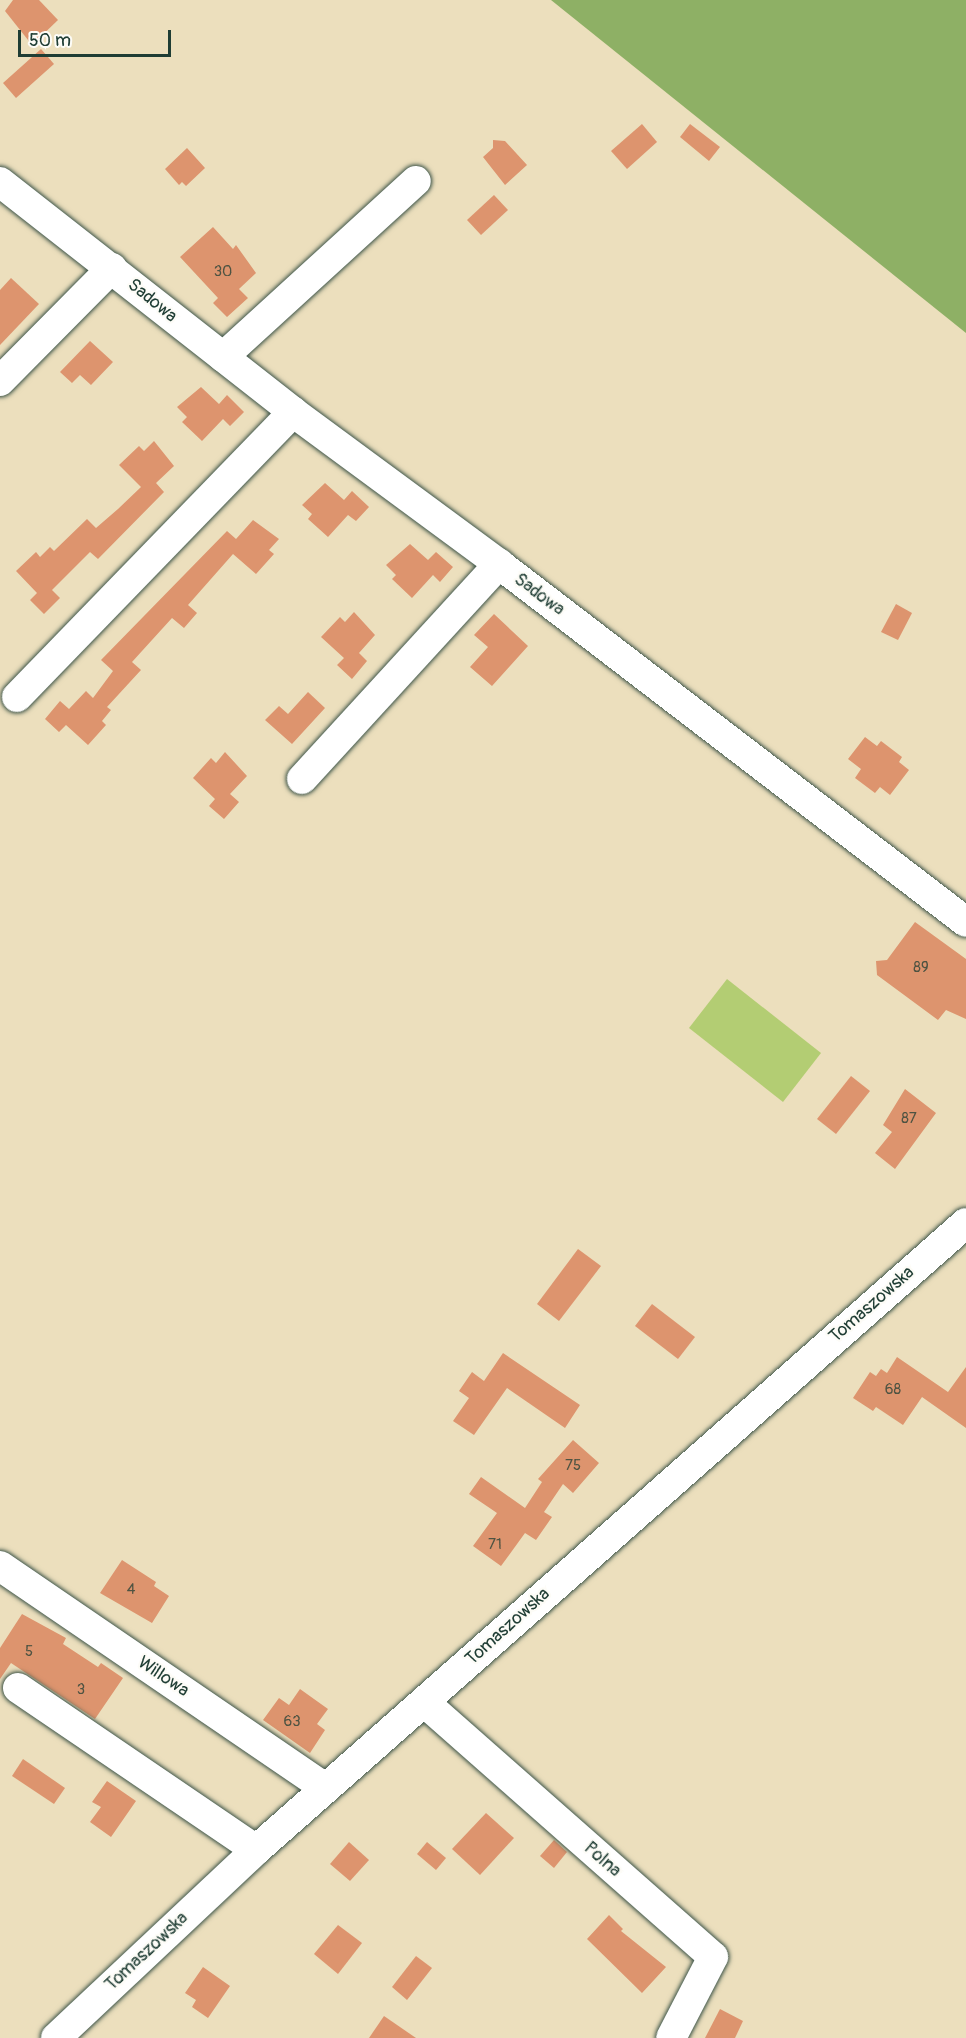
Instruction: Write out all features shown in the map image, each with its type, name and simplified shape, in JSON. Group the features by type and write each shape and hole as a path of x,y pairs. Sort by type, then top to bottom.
{"street":[{"path":"223,357 416,181"},
{"name":"Sadowa","path":"0,182 293,412 499,564 966,922"},
{"name":"Sadowa","path":"0,381 112,268"},
{"path":"17,697 293,412"},
{"path":"302,779 499,564"},
{"name":"Tomaszowska","path":"56,2038 256,1850 966,1223"},
{"name":"Willowa","path":"0,1566 326,1788"},
{"path":"18,1688 256,1850"},
{"name":"Polna","path":"424,1702 713,1957 671,2038"}],"green space":[{"path":"551,0 966,0 966,333"},
{"path":"727,979 821,1053 783,1102 689,1028"}],"building":[{"path":"13,0 39,0 58,20 32,45 5,11"},
{"path":"41,49 54,64 16,98 3,83"},
{"path":"642,124 657,142 627,169 611,151"},
{"path":"690,124 720,147 709,161 680,137"},
{"path":"493,140 505,141 527,165 505,185 483,157 493,148"},
{"path":"187,148 205,168 186,186 182,182 179,185 165,169"},
{"path":"494,195 508,210 481,235 467,220"},
{"path":"213,227 233,249 236,245 256,273 239,289 248,298 227,317 213,303 218,298 180,257"},
{"path":"11,278 39,304 0,345 0,290"},
{"path":"90,341 113,362 91,385 80,375 72,383 60,372"},
{"path":"201,387 219,404 227,395 244,412 230,426 223,419 202,441 182,422 187,417 177,407"},
{"path":"154,441 174,466 156,483 164,492 98,559 90,552 52,590 60,598 44,614 30,600 37,593 16,571 36,552 40,557 50,547 54,551 87,519 96,528 118,509 141,487 119,465 139,446 144,451"},
{"path":"325,483 344,500 352,491 369,507 356,521 348,515 328,537 308,519 312,514 302,505"},
{"path":"253,520 279,539 269,550 274,554 256,574 233,554 188,605 197,613 184,628 172,618 132,662 141,670 107,707 111,710 102,721 106,725 88,745 66,725 59,732 45,719 60,701 69,709 86,691 93,698 113,671 101,660 227,531 236,539"},
{"path":"410,544 428,560 436,552 453,567 440,582 433,575 412,598 392,579 396,575 386,565"},
{"path":"896,604 912,613 898,640 881,632"},
{"path":"354,612 375,635 359,653 367,661 352,679 337,665 344,658 321,637 340,617 345,622"},
{"path":"494,614 528,646 492,686 470,667 488,647 474,635"},
{"path":"308,692 325,708 292,744 265,720 279,706 288,714"},
{"path":"865,737 877,746 881,741 902,757 899,762 909,770 890,795 880,787 875,793 855,778 861,769 848,759"},
{"path":"225,752 247,776 230,794 239,802 224,819 209,806 215,799 193,778 211,758 216,763"},
{"path":"915,922 966,959 966,1019 946,1010 938,1020 877,975 876,961 887,960"},
{"path":"851,1076 870,1091 836,1134 817,1119"},
{"path":"905,1089 936,1113 895,1169 875,1153 892,1132 883,1125"},
{"path":"578,1249 601,1266 559,1321 537,1304"},
{"path":"652,1304 695,1337 678,1359 635,1326"},
{"path":"503,1353 580,1405 565,1428 507,1388 474,1435 453,1421 469,1398 459,1391 472,1372 484,1381"},
{"path":"897,1357 948,1392 966,1367 966,1428 922,1397 903,1425 876,1407 873,1411 853,1398 870,1372 876,1376 881,1369 887,1373"},
{"path":"573,1440 599,1463 573,1493 563,1484 544,1512 552,1517 536,1540 525,1533 501,1566 473,1546 497,1513 469,1494 481,1477 525,1508 542,1482 538,1479"},
{"path":"122,1560 156,1582 154,1586 169,1596 152,1623 100,1593"},
{"path":"22,1614 66,1638 63,1644 98,1667 101,1663 123,1678 95,1719 11,1663 0,1679 0,1648"},
{"path":"300,1689 328,1709 317,1724 325,1730 310,1753 263,1720 279,1698 289,1705"},
{"path":"23,1759 65,1788 54,1804 12,1776"},
{"path":"107,1781 136,1801 111,1837 90,1822 101,1807 92,1802"},
{"path":"486,1813 514,1838 480,1875 452,1849"},
{"path":"554,1840 567,1852 554,1868 540,1856"},
{"path":"349,1842 369,1860 350,1881 330,1864"},
{"path":"427,1842 446,1858 436,1870 417,1854"},
{"path":"609,1915 623,1929 621,1931 666,1967 642,1993 587,1939"},
{"path":"338,1925 362,1943 338,1974 314,1954"},
{"path":"416,1956 432,1968 407,2000 392,1987"},
{"path":"203,1967 230,1986 208,2018 192,2007 196,2000 185,1993"},
{"path":"720,2009 743,2021 735,2038 705,2038"},
{"path":"384,2016 416,2038 369,2038"}]}
